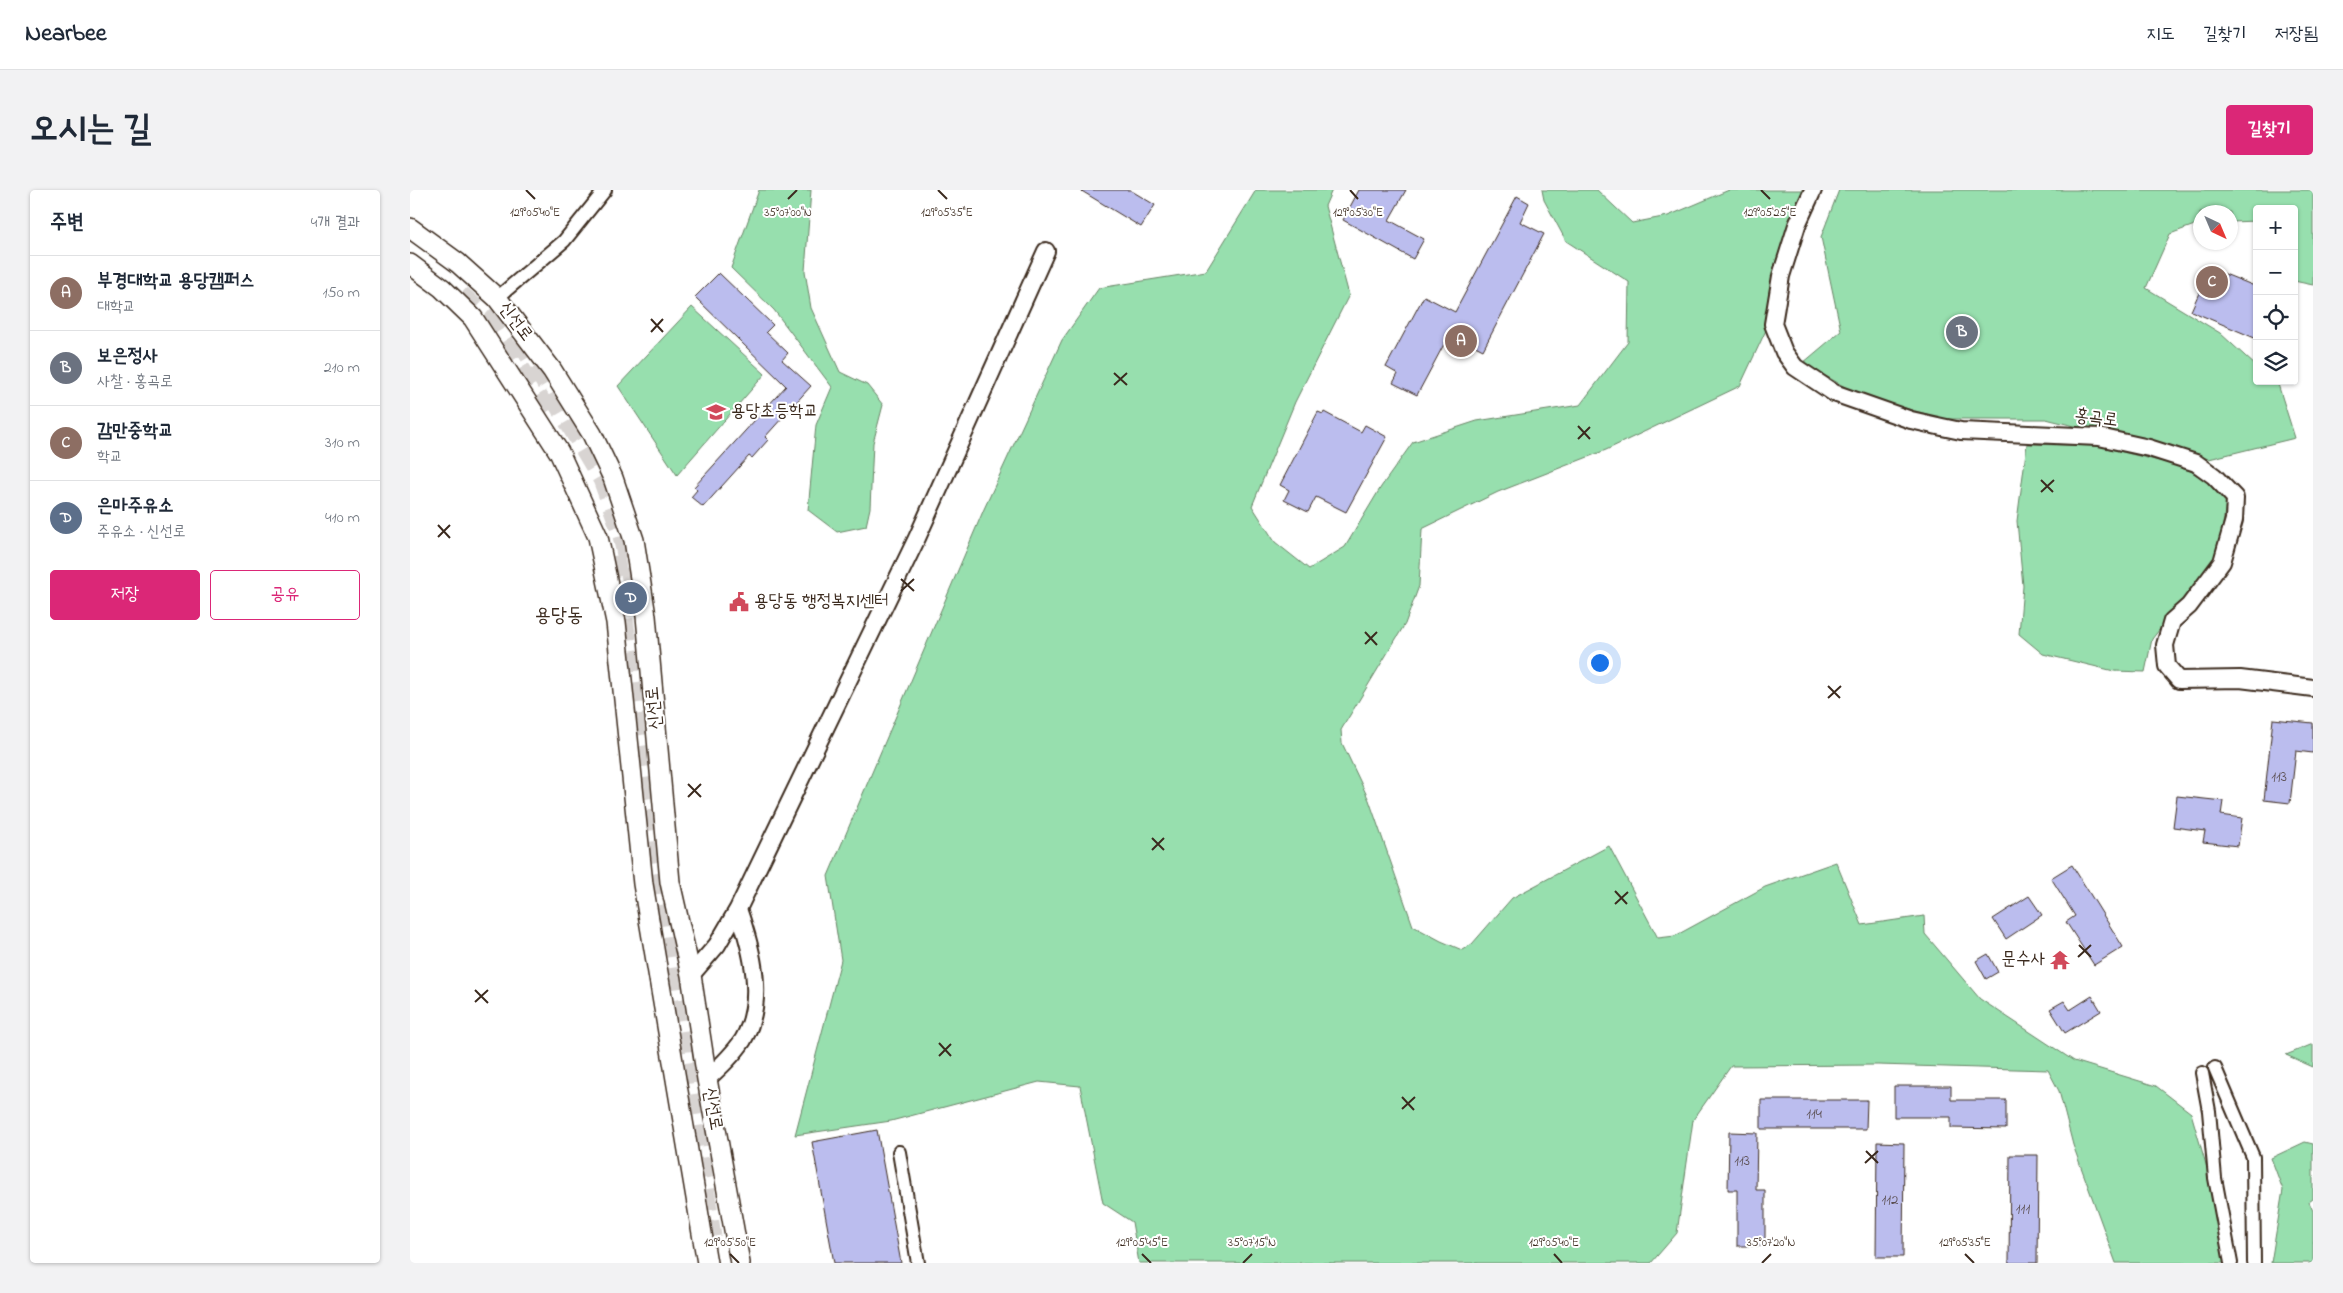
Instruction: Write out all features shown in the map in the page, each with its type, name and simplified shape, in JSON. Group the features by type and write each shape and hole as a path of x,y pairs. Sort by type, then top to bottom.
{"main road":[{"name":"신선로","path":"410,228 458,263 497,298 552,370 592,434 613,478 634,540 646,616 670,882 691,975 706,1079 740,1263"},
{"path":"439,285 458,263"},
{"name":"신선로","path":"410,264 439,285 473,318 529,402 559,452 598,537 616,622 643,884 707,1263"}],"street":[{"path":"497,298 564,241 605,190"},
{"name":"홍곡로","path":"1813,190 1797,225 1781,276 1773,324 1784,352 1795,367 1834,392 1911,420 1961,431 2099,437 2149,448 2196,462 2214,476 2235,498 2234,520 2222,562 2189,606 2172,620 2164,645 2167,666 2179,680 2240,679 2313,688"},
{"path":"691,975 717,945 738,909 917,538 1046,251"},
{"path":"706,1079 726,1061 742,1040 750,1024 754,994 754,967 747,935 738,909"},
{"path":"2215,1068 2253,1157 2254,1263"},
{"path":"2202,1073 2209,1111 2215,1178 2231,1263"},
{"path":"900,1152 918,1263"}],"green space":[{"path":"759,190 811,190 805,271 811,308 840,372 867,385 883,405 873,443 870,508 866,526 837,532 808,510 816,425 832,387 774,310 731,268"},
{"path":"1256,190 1332,190 1325,206 1349,295 1295,402 1252,506 1275,542 1309,569 1345,547 1381,487 1413,442 1477,421 1580,405 1628,342 1629,282 1566,241 1544,200 1542,190 1597,190 1632,223 1668,216 1729,190 1807,190 1767,328 1740,386 1606,450 1498,492 1422,529 1419,586 1405,624 1341,730 1342,743 1369,800 1413,926 1462,950 1472,944 1512,898 1609,846 1658,938 1675,936 1765,887 1836,862 1862,925 1924,916 1925,934 1980,999 2074,1061 2156,1086 2191,1113 2212,1185 2227,1263 2116,1263 2073,1145 2059,1091 2048,1070 1878,1065 1731,1066 1693,1120 1677,1233 1651,1263 1139,1263 1132,1222 1103,1203 1080,1086 1039,1082 891,1121 795,1135 841,960 828,876 984,509 1062,340 1099,288 1206,271"},
{"path":"1839,190 2313,190 2313,285 2298,282 2298,205 2253,205 2253,221 2238,222 2238,205 2193,205 2193,226 2170,234 2146,288 2220,333 2253,363 2253,385 2278,385 2295,438 2209,459 2046,419 1944,419 1859,395 1803,363 1841,331 1821,237"},
{"path":"692,307 765,374 677,475 618,386"},
{"path":"2027,444 2098,446 2184,467 2227,494 2219,554 2152,639 2145,672 2114,671 2043,654 2019,634 2023,586 2017,521"},
{"path":"2313,1044 2313,1067 2286,1055"},
{"path":"2305,1142 2313,1144 2313,1199 2309,1202 2313,1211 2313,1263 2271,1263 2283,1190 2271,1158"}],"building":[{"path":"1080,190 1130,190 1155,205 1141,227"},
{"path":"1359,190 1406,190 1389,220 1424,239 1413,259 1343,220"},
{"path":"1517,196 1529,203 1520,222 1544,234 1483,350 1450,333 1417,395 1393,383 1398,374 1386,367 1424,296 1455,312"},
{"path":"2210,268 2253,285 2253,337 2191,311"},
{"path":"719,273 773,325 766,332 788,353 782,360 811,386 765,437 768,440 752,458 749,456 703,507 691,497 697,490 694,487 786,386 695,297"},
{"path":"1318,412 1323,414 1324,412 1361,432 1365,425 1387,437 1346,512 1316,497 1308,512 1284,500 1289,490 1280,485"},
{"path":"2273,719 2313,723 2313,753 2296,751 2290,803 2264,800"},
{"path":"2177,796 2223,801 2221,815 2242,818 2238,846 2203,842 2205,831 2173,827"},
{"path":"2072,865 2123,947 2094,965 2066,922 2075,916 2051,878"},
{"path":"2029,896 2042,915 2006,939 1993,919"},
{"path":"1988,954 1998,972 1986,979 1976,961"},
{"path":"2092,996 2101,1011 2065,1033 2050,1009 2064,1001 2070,1010"},
{"path":"1894,1086 1951,1086 1951,1100 2006,1100 2006,1129 1951,1128 1951,1117 1894,1117"},
{"path":"1761,1100 1867,1100 1866,1129 1761,1129"},
{"path":"877,1130 901,1263 834,1263 812,1142"},
{"path":"1729,1132 1757,1133 1756,1190 1765,1190 1765,1246 1737,1246 1737,1190 1728,1190"},
{"path":"1877,1142 1904,1143 1903,1257 1876,1257"},
{"path":"2010,1155 2038,1155 2037,1263 2009,1263"}],"tunnel":[{"path":"460,295 491,323 547,412"},
{"path":"520,338 603,479 622,531 632,578"},
{"path":"614,556 711,1237"}],"place":[{"name":"감만중학교","path":"2212,282"},
{"name":"보은정사","path":"1962,332"},
{"name":"부경대학교 용당캠퍼스","path":"1461,341"},
{"name":"용당초등학교","path":"716,412"},
{"name":"은마주유소","path":"631,598"},
{"name":"용당동 행정복지센터","path":"739,602"},
{"name":"문수사","path":"2060,960"}],"district":[{"name":"용당동","path":"559,616"}]}
